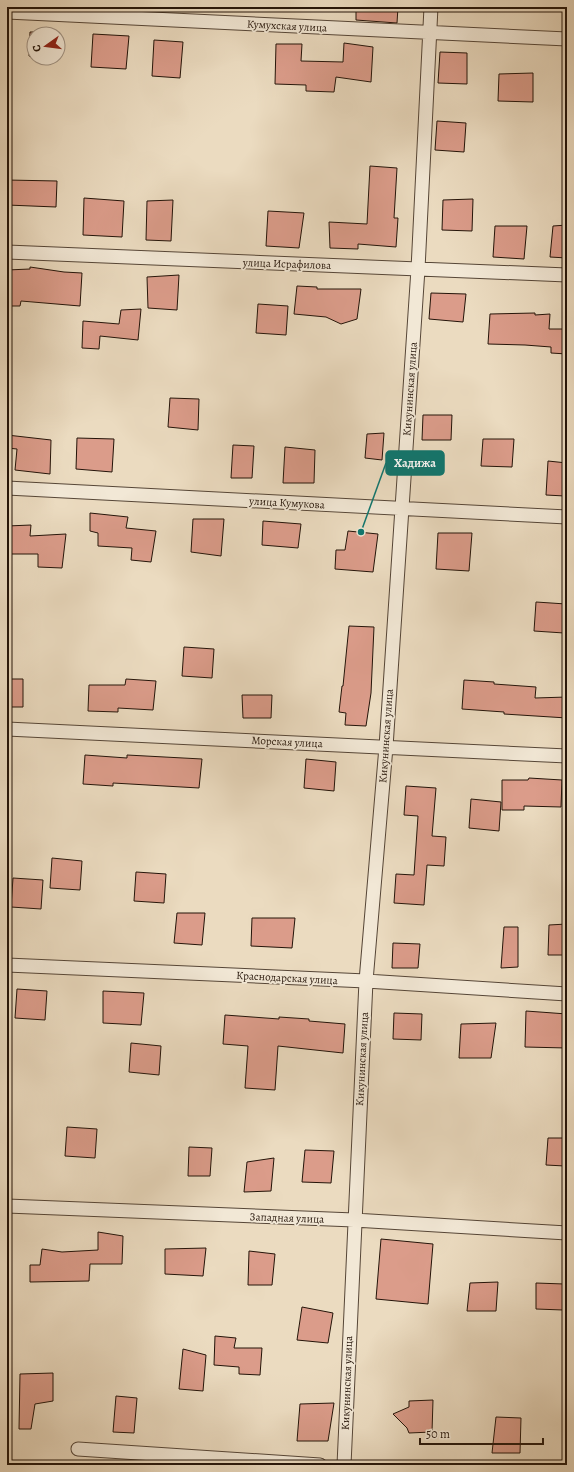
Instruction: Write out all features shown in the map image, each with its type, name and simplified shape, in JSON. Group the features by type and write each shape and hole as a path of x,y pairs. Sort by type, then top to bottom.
{"street":[{"name":"Кикунинская улица","path":"344,1465 366,981 386,747 418,269 431,7"},
{"name":"Кумухская улица","path":"7,12 567,39"},
{"name":"улица Исрафилова","path":"7,252 567,275"},
{"name":"улица Кумукова","path":"7,488 567,517"},
{"name":"Морская улица","path":"7,729 567,756"},
{"name":"Краснодарская улица","path":"7,965 366,981 567,994"},
{"name":"Западная улица","path":"7,1206 354,1220 567,1233"},
{"path":"78,1449 320,1465"}],"building":[{"path":"356,7 398,7 397,23 356,20"},
{"path":"93,34 129,36 126,69 91,67"},
{"path":"154,40 183,42 180,78 152,76"},
{"path":"344,43 373,47 371,82 336,77 334,92 306,91 306,85 275,84 276,44 302,44 301,61 343,62"},
{"path":"440,52 467,53 467,84 438,83"},
{"path":"533,73 533,102 498,101 499,74"},
{"path":"437,121 466,123 464,152 435,150"},
{"path":"370,166 397,168 394,218 398,218 396,247 358,244 358,249 330,248 329,222 367,224"},
{"path":"7,180 57,181 56,207 7,205"},
{"path":"84,198 124,201 122,237 83,235"},
{"path":"473,199 472,231 442,230 443,200"},
{"path":"173,200 171,241 146,240 147,201"},
{"path":"268,211 304,213 299,248 266,246"},
{"path":"567,225 567,258 550,257 553,226"},
{"path":"495,226 527,226 524,259 493,257"},
{"path":"30,267 82,273 80,306 21,301 20,306 7,306 7,270 30,269"},
{"path":"179,275 177,310 148,308 147,277"},
{"path":"297,286 317,287 317,289 361,289 357,319 341,324 326,317 294,314"},
{"path":"431,293 466,294 463,322 429,319"},
{"path":"258,304 288,306 286,335 256,333"},
{"path":"141,309 138,340 100,336 99,349 82,348 83,321 119,324 121,310"},
{"path":"535,313 535,315 550,314 549,329 567,329 567,354 551,353 551,347 488,344 490,314"},
{"path":"170,398 199,399 198,430 168,427"},
{"path":"423,415 452,415 451,440 422,440"},
{"path":"384,433 382,460 365,458 367,434"},
{"path":"7,435 51,440 50,474 15,470 17,449 7,448"},
{"path":"77,438 114,439 112,472 76,469"},
{"path":"483,439 514,439 512,467 481,466"},
{"path":"233,445 254,446 252,478 231,478"},
{"path":"285,447 315,450 314,483 283,483"},
{"path":"548,461 567,463 565,496 546,495"},
{"path":"90,513 128,517 126,528 156,531 151,562 131,560 132,548 98,546 98,533 90,531"},
{"path":"193,519 224,519 221,556 191,552"},
{"path":"263,521 301,524 298,548 262,545"},
{"path":"31,525 30,536 66,534 62,568 38,567 38,554 7,554 7,526"},
{"path":"348,531 378,534 373,572 335,569 336,550 345,550"},
{"path":"438,533 472,533 469,571 436,569"},
{"path":"536,602 566,604 564,633 534,631"},
{"path":"349,626 374,627 371,693 366,726 345,725 346,713 339,712"},
{"path":"184,647 214,649 212,678 182,676"},
{"path":"7,679 23,679 23,707 7,707"},
{"path":"126,679 156,681 153,710 118,708 118,712 88,711 89,685 125,685"},
{"path":"464,680 536,687 535,698 567,697 567,718 504,714 504,712 462,709"},
{"path":"242,695 272,695 271,718 243,718"},
{"path":"85,755 127,758 127,755 202,759 199,788 113,783 113,786 83,784"},
{"path":"306,759 336,762 334,791 304,788"},
{"path":"529,778 562,780 561,807 524,806 524,810 502,810 502,780 528,780"},
{"path":"406,786 436,788 432,836 446,837 444,866 427,865 424,905 394,903 396,874 414,875 418,816 404,815"},
{"path":"471,799 501,802 499,831 469,828"},
{"path":"52,858 82,861 80,890 50,888"},
{"path":"136,872 166,874 164,903 134,901"},
{"path":"13,878 43,880 41,909 11,907"},
{"path":"177,913 205,913 202,945 174,943"},
{"path":"252,918 295,918 292,948 251,946"},
{"path":"567,924 567,955 548,955 549,925"},
{"path":"504,927 518,927 518,967 501,968"},
{"path":"393,943 420,944 418,968 392,968"},
{"path":"17,989 47,991 45,1020 15,1018"},
{"path":"103,991 144,993 141,1025 103,1023"},
{"path":"526,1011 567,1014 567,1048 525,1047"},
{"path":"394,1013 422,1014 421,1040 393,1039"},
{"path":"225,1015 279,1019 279,1017 309,1019 309,1021 345,1024 343,1053 278,1046 275,1090 245,1088 248,1046 223,1044"},
{"path":"496,1023 491,1058 459,1058 461,1024"},
{"path":"131,1043 161,1046 159,1075 129,1072"},
{"path":"67,1127 97,1129 95,1158 65,1156"},
{"path":"548,1138 567,1138 565,1166 546,1165"},
{"path":"189,1147 212,1148 210,1176 188,1176"},
{"path":"305,1150 334,1151 331,1183 302,1182"},
{"path":"274,1158 271,1191 244,1192 247,1162"},
{"path":"98,1232 123,1236 122,1264 90,1264 89,1281 30,1282 30,1265 40,1265 42,1249 62,1252 98,1250"},
{"path":"381,1239 433,1244 428,1304 376,1299"},
{"path":"206,1248 203,1276 165,1274 165,1249"},
{"path":"249,1251 275,1254 272,1285 248,1285"},
{"path":"498,1282 496,1311 467,1311 470,1283"},
{"path":"536,1283 564,1284 563,1310 536,1309"},
{"path":"302,1307 333,1313 328,1343 297,1340"},
{"path":"215,1336 236,1338 234,1348 262,1348 260,1375 239,1374 239,1367 214,1365"},
{"path":"183,1349 206,1355 203,1391 179,1389"},
{"path":"53,1373 53,1401 35,1404 31,1429 19,1429 20,1374"},
{"path":"116,1396 137,1398 134,1433 113,1432"},
{"path":"433,1400 432,1432 409,1433 407,1428 393,1414 409,1407 409,1401"},
{"path":"334,1403 328,1441 297,1441 300,1404"},
{"path":"496,1417 521,1418 520,1453 492,1453"}],"place":[{"name":"Хадижа","path":"361,532"}]}
